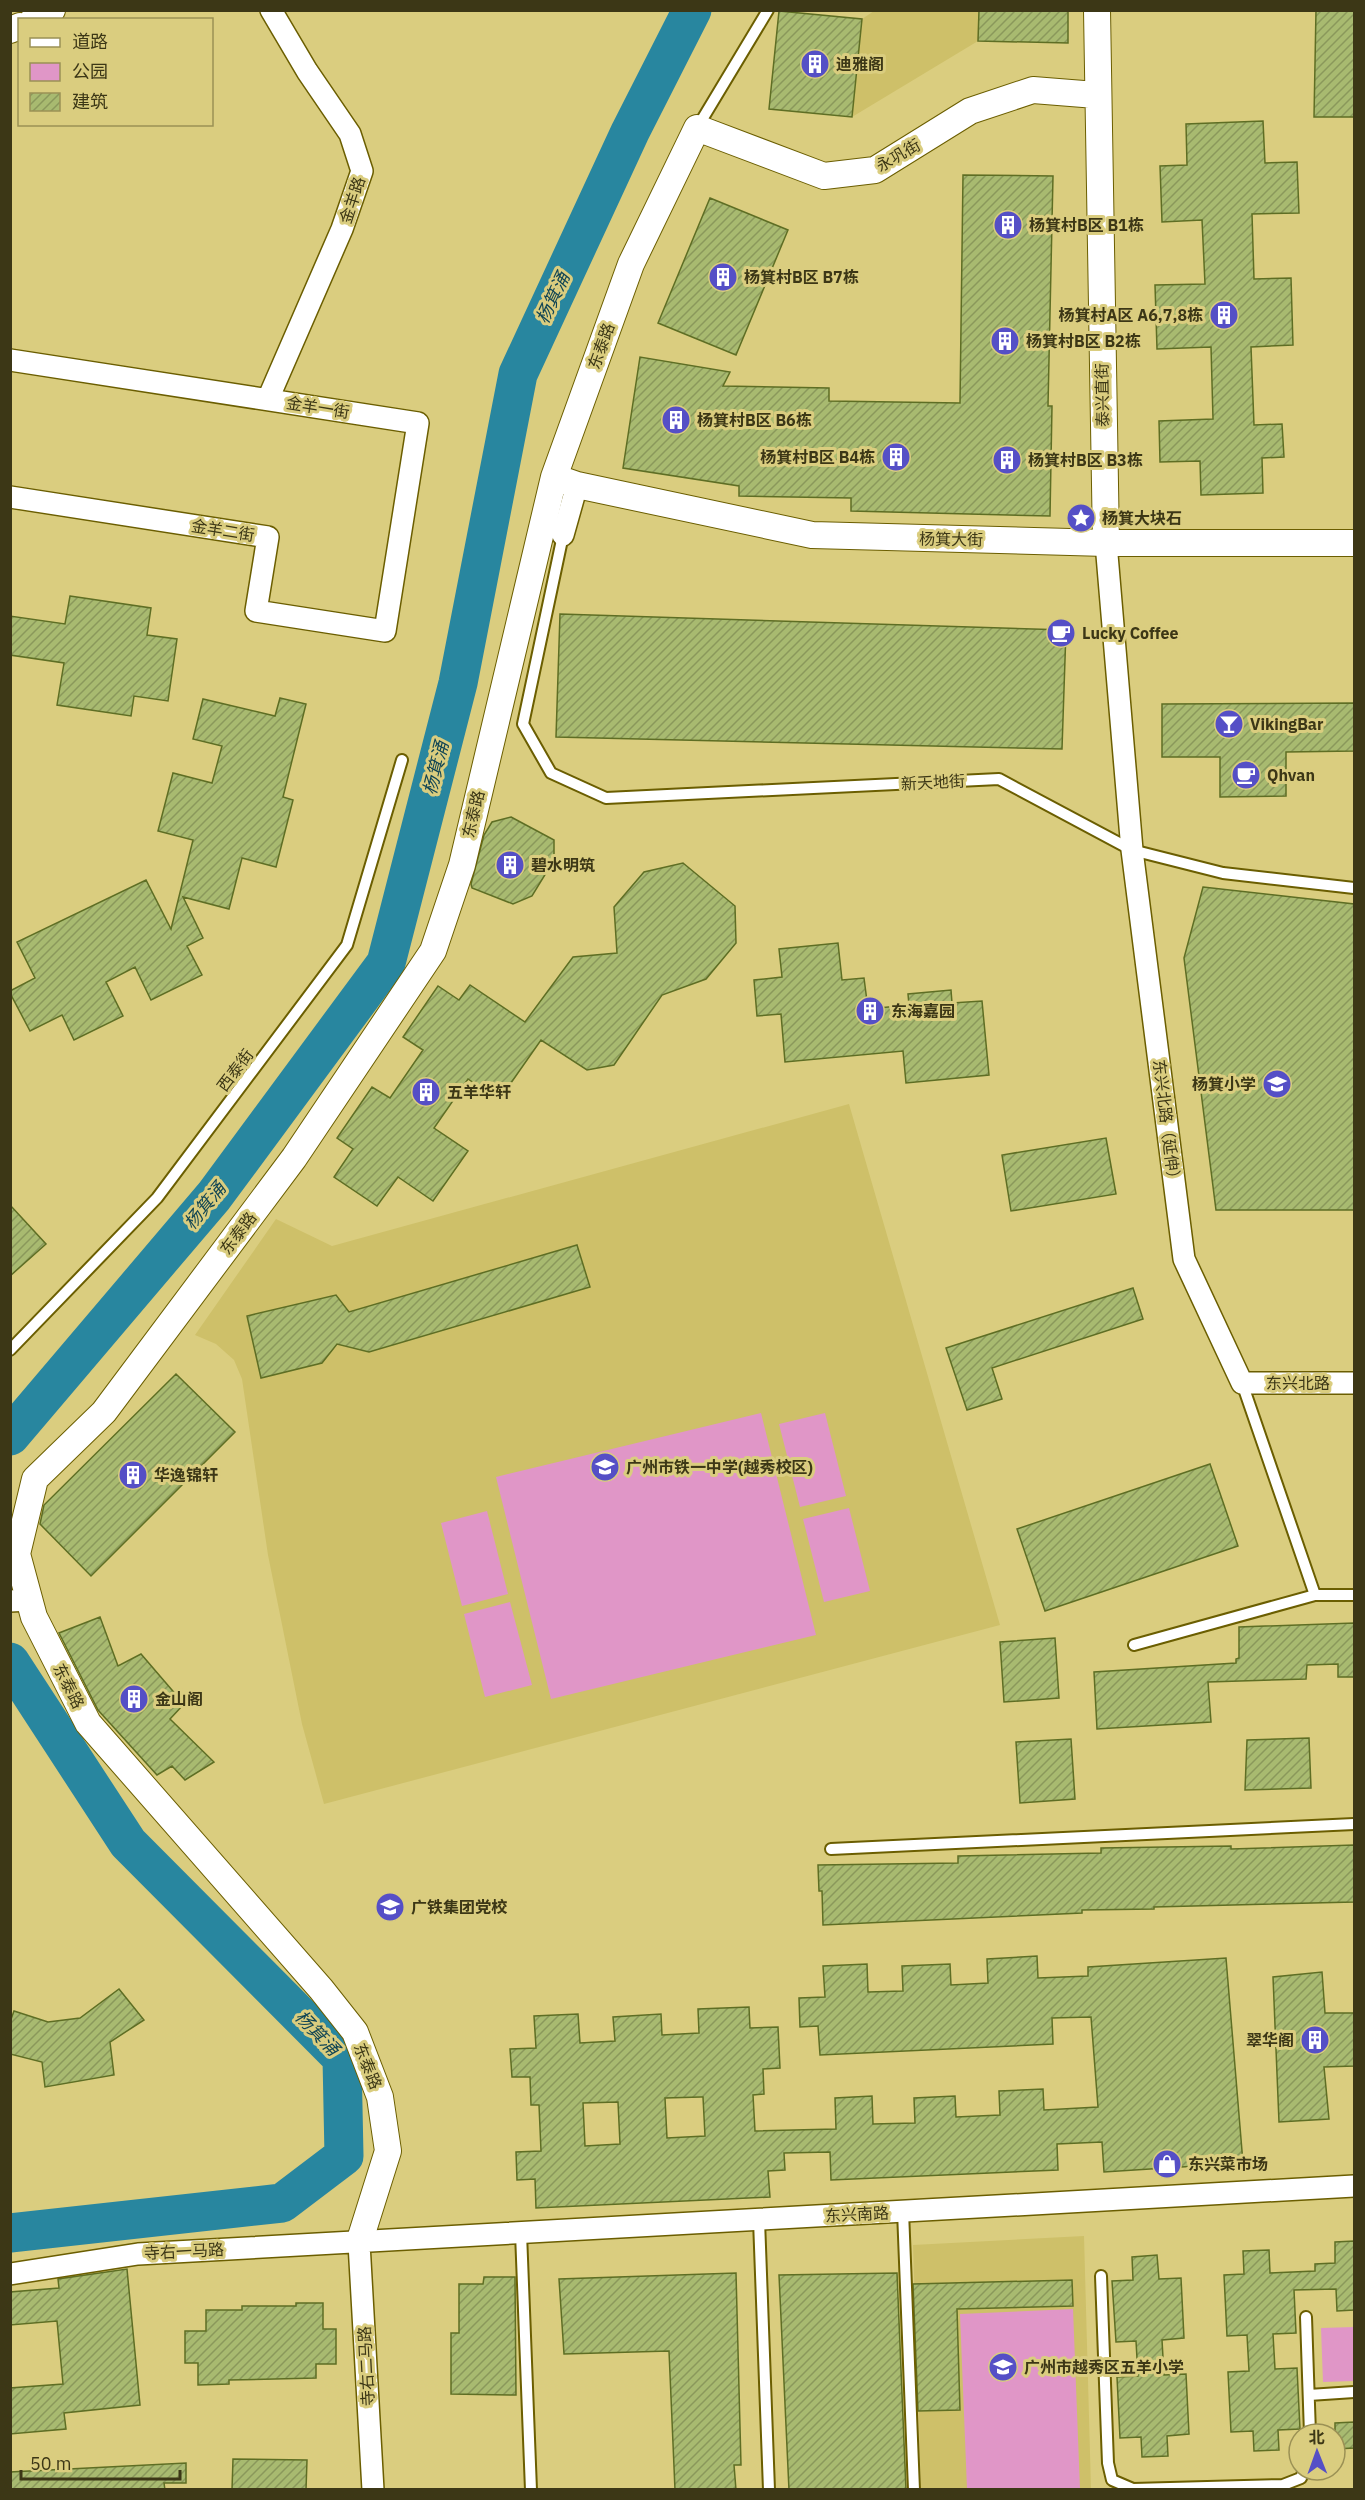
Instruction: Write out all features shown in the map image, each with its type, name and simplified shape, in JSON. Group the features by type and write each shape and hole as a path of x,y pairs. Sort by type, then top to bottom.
{"street":[{"path":"37,18 52,10"},
{"name":"金羊路","path":"268,399 342,229 362,171 350,134 307,70 271,10"},
{"name":"泰兴直街","path":"1097,10 1096,95 1106,543 1132,850"},
{"name":"永巩街","path":"697,128 824,176 875,170 970,111 1033,90 1096,95"},
{"name":"东泰路","path":"359,2243 388,2151 381,2097 355,2032 290,1953 88,1723 34,1617 20,1601 17,1554 35,1479 104,1412 294,1158 433,951 462,865 565,481 631,264 697,128"},
{"name":"金羊一街","path":"10,360 418,423 385,631"},
{"path":"563,535 565,481"},
{"name":"杨箕大街","path":"565,481 812,535 1106,543 1354,543"},
{"name":"金羊二街","path":"10,497 268,537 256,611 385,631"},
{"name":"东兴北路（延伸）","path":"1132,850 1184,1259 1242,1383"},
{"name":"东兴北路","path":"1242,1383 1354,1383"},
{"name":"东兴南路","path":"359,2243 1354,2186"},
{"name":"寺右一马路","path":"10,2274 138,2254 359,2243"},
{"name":"寺右二马路","path":"359,2243 373,2490"}],"lane":[{"path":"697,128 768,10"},
{"name":"新天地街","path":"563,535 523,724 551,773 606,798 999,779 1132,850 1223,873 1354,888"},
{"name":"西泰街","path":"10,1350 157,1198 347,945 402,760"},
{"path":"1242,1383 1315,1595"},
{"path":"1134,1645 1315,1595 1354,1594"},
{"path":"831,1849 1354,1824"},
{"path":"903,2211 914,2490"},
{"path":"759,2220 769,2490"},
{"path":"522,2233 531,2490"},
{"path":"1101,2276 1108,2463 1112,2480 1133,2489 1283,2485 1291,2482"},
{"path":"1305,2317 1310,2422"},
{"path":"1309,2395 1354,2392"}],"shaded area":[{"path":"874,11 979,11 978,41 852,117 862,19"},
{"name":"广州市铁一中学(越秀校区)","path":"849,1104 1000,1625 324,1804 302,1724 268,1555 242,1379 234,1360 216,1344 195,1335 276,1219 332,1246"},
{"name":"广州市越秀区五羊小学","path":"1084,2236 1091,2489 921,2489 913,2245"}],"green space":[{"path":"761,1413 816,1635 551,1699 496,1477"},
{"path":"825,1413 846,1496 800,1507 779,1424"},
{"path":"849,1508 870,1591 824,1602 803,1519"},
{"path":"487,1511 508,1594 462,1606 441,1523"},
{"path":"510,1602 532,1685 485,1697 464,1614"},
{"path":"1073,2309 1080,2489 967,2489 960,2314"},
{"path":"1354,2327 1354,2381 1323,2382 1321,2328"}],"building":[{"path":"979,10 1068,10 1068,43 978,41"},
{"path":"1316,10 1354,10 1354,117 1314,117"},
{"name":"迪雅阁","path":"779,11 862,19 852,117 769,109"},
{"name":"杨箕村A区 A6,7,8栋","path":"1263,121 1265,163 1297,162 1299,213 1252,214 1254,279 1291,278 1293,345 1251,347 1254,425 1282,424 1284,457 1262,458 1263,493 1201,495 1200,461 1160,462 1159,421 1213,419 1211,347 1157,349 1155,285 1205,284 1202,220 1162,222 1160,166 1187,165 1186,124"},
{"path":"963,175 1053,176 1048,406 1052,406 1050,516 851,511 851,498 739,496 739,486 623,468 640,357 730,372 723,386 829,388 829,401 960,403"},
{"name":"杨箕村B区 B7栋","path":"710,198 788,230 736,355 658,323"},
{"path":"70,596 151,608 147,635 177,639 168,701 134,696 131,716 57,705 64,663 10,655 10,616 65,624"},
{"path":"560,614 1066,630 1062,749 556,737"},
{"path":"280,698 306,704 283,797 293,800 276,867 242,858 229,909 183,897 203,938 187,946 202,975 151,1000 135,967 106,982 123,1016 74,1040 62,1015 30,1031 10,993 35,978 17,942 146,880 171,929 193,840 158,831 173,773 212,783 222,746 193,739 203,699 275,716"},
{"path":"1354,703 1354,751 1286,752 1286,796 1220,797 1220,757 1162,757 1162,704"},
{"name":"碧水明筑","path":"511,817 554,840 554,860 532,896 513,904 472,888 471,884 484,835 492,822"},
{"path":"683,863 735,906 736,943 706,979 662,995 614,1065 587,1070 541,1040 499,1100 468,1079 434,1128 468,1151 433,1201 398,1177 377,1206 334,1177 353,1149 337,1138 372,1087 390,1098 423,1050 403,1037 438,986 459,1000 470,985 525,1022 573,957 617,953 614,907 644,872"},
{"name":"杨箕小学","path":"1203,887 1354,904 1354,1210 1216,1210 1184,958"},
{"name":"东海嘉园","path":"838,943 842,980 864,978 868,1009 909,1005 908,994 951,990 952,1003 982,1001 989,1075 906,1083 903,1051 785,1062 781,1014 757,1016 754,980 782,977 779,949"},
{"path":"1106,1138 1116,1194 1011,1211 1002,1155"},
{"path":"10,1205 46,1244 10,1276"},
{"path":"577,1245 590,1287 369,1352 337,1344 322,1363 261,1378 247,1316 336,1295 349,1312"},
{"path":"1133,1288 1143,1319 992,1368 1002,1399 967,1410 946,1348"},
{"name":"华逸锦轩","path":"176,1374 235,1432 91,1576 40,1524 44,1505"},
{"path":"1210,1464 1238,1546 1045,1611 1017,1529"},
{"name":"金山阁","path":"100,1617 118,1666 141,1654 184,1704 170,1719 214,1762 185,1780 172,1766 157,1775 98,1710 59,1633"},
{"path":"1354,1623 1354,1677 1338,1677 1338,1664 1307,1665 1306,1679 1208,1682 1211,1722 1097,1729 1094,1672 1236,1663 1236,1659 1239,1658 1239,1627"},
{"path":"1055,1638 1059,1698 1004,1702 1000,1642"},
{"path":"1309,1738 1311,1788 1245,1790 1247,1740"},
{"path":"1071,1739 1075,1799 1020,1803 1016,1742"},
{"path":"1354,1845 1354,1902 1082,1910 1082,1913 823,1925 822,1891 819,1891 818,1865 958,1863 958,1856 1101,1853 1101,1848 1231,1846 1231,1849"},
{"path":"1037,1956 1038,1978 1088,1976 1088,1967 1226,1958 1243,2163 1104,2172 1102,2142 1057,2144 1058,2170 831,2180 830,2152 784,2153 785,2170 768,2171 770,2197 536,2208 535,2179 517,2180 516,2152 541,2151 539,2105 531,2105 530,2077 512,2077 510,2049 536,2048 534,2016 578,2014 580,2043 615,2041 613,2017 661,2014 662,2035 699,2033 698,2009 749,2007 750,2028 778,2027 780,2068 763,2069 764,2094 753,2095 755,2131 836,2129 835,2098 872,2096 873,2124 915,2123 914,2098 955,2096 956,2117 1000,2115 999,2091 1043,2089 1044,2110 1098,2107 1091,2017 1052,2018 1053,2044 820,2055 818,2026 800,2027 799,1998 825,1997 823,1966 867,1964 868,1992 903,1991 902,1966 950,1964 951,1985 988,1983 987,1959","holes":["703,2097 705,2136 667,2138 665,2098","618,2102 620,2144 585,2146 583,2103"]},
{"name":"翠华阁","path":"1322,1972 1325,2013 1354,2013 1354,2066 1324,2067 1329,2119 1279,2122 1273,1977"},
{"path":"119,1989 144,2020 110,2042 114,2075 45,2087 42,2062 10,2054 10,2022 14,2011 48,2022 80,2018"},
{"path":"1354,2241 1354,2310 1337,2311 1336,2289 1294,2290 1296,2333 1273,2334 1275,2369 1297,2368 1300,2422 1287,2422 1287,2430 1278,2430 1279,2450 1254,2451 1253,2431 1231,2432 1228,2372 1249,2371 1247,2335 1227,2336 1224,2275 1244,2274 1243,2251 1269,2250 1270,2273 1315,2271 1315,2264 1335,2263 1335,2242"},
{"path":"1157,2255 1159,2279 1181,2278 1184,2338 1162,2340 1164,2375 1186,2374 1189,2434 1167,2436 1168,2456 1142,2457 1141,2437 1120,2438 1117,2377 1138,2376 1136,2341 1116,2342 1112,2281 1133,2280 1132,2257"},
{"path":"127,2269 140,2405 64,2413 66,2429 10,2434 10,2388 63,2384 57,2321 10,2325 10,2292 59,2288 58,2279"},
{"path":"736,2273 741,2465 734,2465 736,2490 675,2490 669,2351 564,2354 559,2279"},
{"path":"897,2273 906,2490 789,2490 779,2275"},
{"path":"484,2277 515,2277 516,2395 451,2394 451,2333 459,2333 459,2284 483,2284"},
{"path":"1072,2280 1073,2306 957,2309 960,2410 918,2411 913,2284"},
{"path":"296,2303 323,2303 323,2329 336,2329 336,2364 316,2364 316,2378 229,2380 229,2384 198,2385 198,2363 185,2363 185,2331 206,2331 206,2310 242,2310 242,2306 296,2306"},
{"path":"1347,2422 1354,2422 1354,2448 1347,2448"},
{"path":"233,2459 307,2460 306,2490 232,2490"},
{"path":"186,2463 186,2483 164,2483 165,2490 10,2490 10,2472"}],"waterway":[{"name":"杨箕涌","path":"10,1436 214,1196 386,963 458,683 518,374 630,132 692,10"},
{"name":"杨箕涌","path":"10,1662 128,1843 342,2058 344,2156 282,2203 10,2233"}],"place":[{"name":"迪雅阁","path":"815,64"},
{"name":"杨箕村B区 B1栋","path":"1008,225"},
{"name":"杨箕村B区 B7栋","path":"723,277"},
{"name":"杨箕村A区 A6,7,8栋","path":"1224,315"},
{"name":"杨箕村B区 B2栋","path":"1005,341"},
{"name":"杨箕村B区 B6栋","path":"676,420"},
{"name":"杨箕村B区 B4栋","path":"896,457"},
{"name":"杨箕村B区 B3栋","path":"1007,460"},
{"name":"杨箕大块石","path":"1081,518"},
{"name":"Lucky Coffee","path":"1061,633"},
{"name":"VikingBar","path":"1229,724"},
{"name":"Qhvan","path":"1246,775"},
{"name":"碧水明筑","path":"510,865"},
{"name":"东海嘉园","path":"870,1011"},
{"name":"杨箕小学","path":"1277,1084"},
{"name":"五羊华轩","path":"426,1092"},
{"name":"广州市铁一中学(越秀校区)","path":"605,1467"},
{"name":"华逸锦轩","path":"133,1475"},
{"name":"金山阁","path":"134,1699"},
{"name":"广铁集团党校","path":"390,1907"},
{"name":"翠华阁","path":"1315,2040"},
{"name":"东兴菜市场","path":"1167,2164"},
{"name":"广州市越秀区五羊小学","path":"1003,2367"}]}
